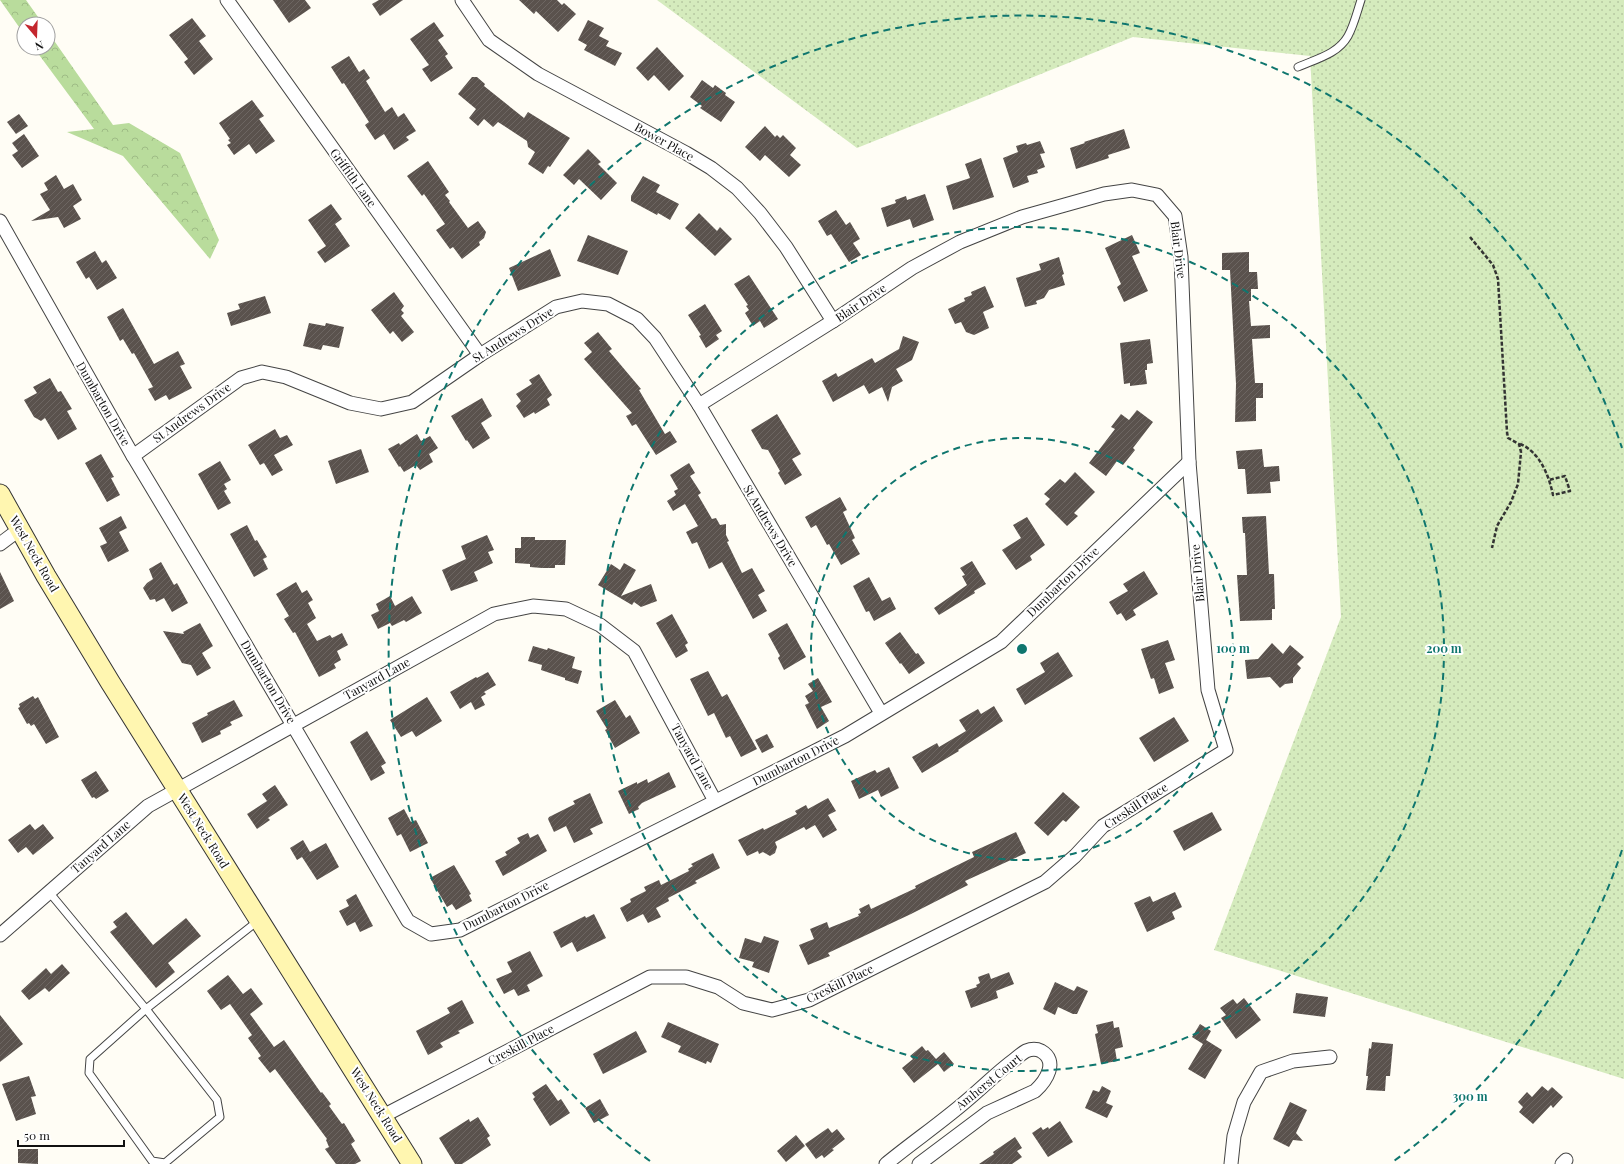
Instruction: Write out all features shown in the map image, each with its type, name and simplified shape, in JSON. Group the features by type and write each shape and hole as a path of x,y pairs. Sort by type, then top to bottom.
{"street":[{"name":"Griffith Lane","path":"227,0 480,355"},
{"name":"Bower Place","path":"462,0 489,40 538,74 686,153 711,168 737,188 760,213 786,247 834,321"},
{"name":"Blair Drive","path":"699,405 834,321 912,268 960,242 1022,217 1104,194 1132,190 1157,195 1175,216 1182,257 1189,462 1208,690 1226,750"},
{"name":"Dumbarton Drive","path":"0,221 133,456 408,920 431,934 460,930 845,736 1001,642 1189,462"},
{"name":"St Andrews Drive","path":"133,456 241,378 262,372 286,377 350,403 381,409 412,402 480,355 556,307 582,301 608,304 637,319 655,338 699,405 881,713"},
{"name":"West Neck Road","path":"0,494 102,669 412,1164"},
{"path":"0,544 20,529"},
{"name":"Tanyard Lane","path":"0,935 148,806 178,791 293,725 494,614 533,606 566,609 600,625 634,651 716,801"},
{"name":"Creskill Place","path":"383,1116 650,977 686,977 718,987 743,1003 772,1010 808,1000 1045,882 1075,856 1103,826 1226,750"},
{"name":"Amherst Court","path":"886,1164 971,1097 1026,1051 1038,1050 1045,1053 1050,1059 1050,1064 1046,1080 1041,1086 1035,1091 987,1112 919,1164"},
{"path":"1231,1164 1234,1136 1244,1102 1261,1072 1293,1061 1330,1057"}],"lane":[{"path":"1298,67 1330,54 1342,45 1348,35 1361,0"},
{"path":"50,892 146,1009 217,1100 220,1116 165,1163 152,1161 89,1073 90,1059 146,1009 259,920"}],"path":[{"path":"1470,236 1493,265 1498,279 1508,438 1525,446 1544,466 1553,495 1570,491 1565,476 1549,480"},
{"path":"1492,548 1497,526 1518,484 1521,452 1519,444"}],"green space":[{"path":"0,0 26,0 37,16 16,16 16,23"},
{"path":"657,0 1624,0 1624,1079 1214,950 1341,617 1310,56 1133,37 857,148"},
{"path":"56,43 113,125 129,123 180,153 219,240 210,259 123,156 67,132 94,129 40,56 56,56"}],"building":[{"path":"273,0 305,0 311,8 289,23"},
{"path":"379,0 403,0 380,16 372,4"},
{"path":"519,0 557,0 562,5 564,3 576,14 558,32 536,11 534,14"},
{"path":"192,18 206,36 199,41 213,59 194,75 184,62 188,59 169,35"},
{"path":"588,20 604,28 599,36 609,41 606,46 622,53 615,66 584,50 587,45 578,40"},
{"path":"434,22 444,36 438,40 448,54 445,56 453,68 431,82 422,69 429,65 410,39"},
{"path":"657,47 684,76 669,91 654,75 648,81 636,68"},
{"path":"349,56 359,72 364,69 370,78 366,81 385,112 392,107 398,117 404,113 416,131 406,137 409,140 394,150 384,134 375,140 365,125 369,122 344,83 342,84 331,67"},
{"path":"472,77 477,77 485,84 484,86 524,118 528,112 570,138 550,167 548,166 543,174 528,164 535,152 528,147 527,141 498,122 493,127 484,119 478,126 469,118 476,109 458,94"},
{"path":"702,80 713,88 715,85 735,102 721,122 700,108 702,106 690,97"},
{"path":"252,100 264,116 259,119 275,141 256,154 249,144 234,155 227,145 231,143 228,140 230,139 219,123"},
{"path":"19,114 28,126 16,134 7,122"},
{"path":"765,126 775,137 777,135 780,138 783,135 796,148 790,155 801,165 789,177 765,155 760,161 745,147"},
{"path":"1124,129 1130,148 1108,155 1109,158 1076,169 1070,148"},
{"path":"24,134 39,156 22,168 12,155 18,151 12,143"},
{"path":"1040,141 1045,153 1040,154 1045,167 1037,170 1038,173 1027,176 1029,182 1013,188 1003,158 1018,152 1016,146 1026,143 1027,145"},
{"path":"588,149 601,162 598,164 617,183 601,200 579,179 574,185 563,175"},
{"path":"981,158 994,197 953,210 946,186 970,178 965,164"},
{"path":"428,161 449,192 445,195 450,201 449,202 468,228 478,221 486,232 484,238 479,242 480,245 462,259 453,247 450,249 436,230 445,224 424,194 422,196 407,176"},
{"path":"56,175 64,189 73,184 82,200 73,206 81,219 64,228 58,217 31,221 50,210 40,194 48,190 44,183"},
{"path":"643,176 660,185 656,192 679,204 670,220 631,201 631,196"},
{"path":"925,194 934,220 913,228 910,219 887,227 881,208 896,203 895,200 906,196 907,200"},
{"path":"331,204 342,219 335,224 350,246 325,263 317,252 326,246 308,220"},
{"path":"836,210 846,225 850,222 860,239 853,243 861,255 849,262 831,234 827,236 818,221"},
{"path":"699,213 717,231 720,227 732,239 715,256 685,228"},
{"path":"588,235 628,251 618,275 577,261"},
{"path":"1132,235 1140,253 1132,256 1148,291 1124,302 1117,287 1121,284 1105,248"},
{"path":"550,249 561,276 518,291 509,268"},
{"path":"95,251 102,263 106,260 117,278 97,290 89,277 86,279 76,262"},
{"path":"1249,252 1249,272 1257,272 1258,289 1251,289 1251,301 1249,301 1251,326 1270,325 1270,338 1252,339 1255,383 1263,383 1263,398 1256,398 1256,421 1235,422 1236,384 1230,270 1222,270 1222,253"},
{"path":"1059,257 1064,274 1062,275 1065,285 1049,290 1044,298 1036,301 1037,304 1025,307 1016,278 1041,270 1039,264"},
{"path":"749,275 778,319 764,328 760,321 753,326 745,313 749,310 746,306 748,305 734,284"},
{"path":"985,286 994,307 983,312 989,328 974,335 966,332 961,322 955,324 948,309 965,301 964,298 972,295 971,292"},
{"path":"394,292 404,306 401,310 404,313 401,316 414,332 402,342 393,331 390,334 371,310"},
{"path":"265,296 271,313 231,326 227,313 240,309 238,304"},
{"path":"705,304 722,331 716,335 719,339 706,348 699,336 701,335 688,315"},
{"path":"123,308 154,364 178,351 185,364 180,366 192,388 169,400 166,395 155,401 148,389 153,387 134,353 132,354 123,339 120,341 107,317"},
{"path":"309,323 325,326 326,323 344,327 339,348 323,345 321,350 303,346"},
{"path":"598,332 612,349 609,351 641,389 639,390 665,434 670,431 677,442 656,455 636,424 632,426 626,416 632,413 584,359 592,352 584,343"},
{"path":"903,336 919,342 912,360 896,369 903,381 892,387 888,402 882,387 869,394 864,385 833,402 822,381 836,373 838,377 872,358 875,363 899,349"},
{"path":"1150,339 1153,363 1147,364 1147,370 1145,370 1147,384 1130,386 1130,383 1124,384 1120,343"},
{"path":"539,374 552,395 547,399 550,405 535,414 534,412 524,418 516,406 521,401 516,394 532,384 529,380"},
{"path":"50,378 58,392 61,391 72,409 67,411 77,429 58,440 45,418 41,421 34,417 24,400 37,393 33,387"},
{"path":"482,398 492,416 481,423 490,438 473,449 467,440 466,441 451,416"},
{"path":"1137,410 1153,422 1133,448 1135,450 1123,465 1117,461 1106,476 1089,463 1115,429 1111,427 1121,414 1129,420"},
{"path":"777,414 801,454 792,459 802,475 785,485 778,473 780,471 768,450 762,449 751,430"},
{"path":"275,429 280,438 287,435 293,445 274,455 283,470 272,476 264,463 260,465 248,445"},
{"path":"417,434 421,441 430,436 438,448 429,454 433,462 420,470 416,465 404,472 400,466 399,467 388,449 399,443 400,445"},
{"path":"361,449 369,472 336,484 328,461"},
{"path":"1262,449 1264,467 1279,466 1280,481 1270,482 1271,493 1247,494 1245,469 1238,469 1236,451"},
{"path":"101,454 114,477 111,478 120,495 107,502 85,463"},
{"path":"220,461 231,480 224,484 227,489 224,491 231,503 218,510 198,474"},
{"path":"689,463 695,473 690,476 701,493 698,495 712,519 716,518 720,525 726,524 726,535 729,541 727,542 742,573 752,568 765,591 758,595 767,611 753,619 722,562 709,569 697,542 692,544 686,532 698,526 685,504 673,511 667,501 676,495 674,491 678,489 670,475"},
{"path":"1075,472 1095,492 1074,513 1078,516 1067,526 1045,504 1050,499 1044,494 1060,479 1065,483"},
{"path":"840,497 847,510 843,512 855,538 852,540 860,554 841,565 829,544 827,545 816,525 811,528 805,517"},
{"path":"121,516 127,528 119,532 129,551 108,562 100,546 107,543 99,528"},
{"path":"1266,516 1269,574 1274,574 1275,609 1272,609 1272,620 1240,621 1237,575 1247,575 1245,533 1243,533 1242,517"},
{"path":"1027,517 1045,545 1030,556 1032,560 1016,570 1002,550 1021,538 1013,525"},
{"path":"247,525 255,541 257,540 267,557 263,559 268,569 254,577 230,534"},
{"path":"487,535 494,550 488,552 493,563 474,572 478,581 451,591 442,570 466,559 461,546"},
{"path":"521,537 535,537 535,540 566,540 565,565 555,565 555,568 542,568 530,567 530,564 515,563 515,548 521,548"},
{"path":"972,561 986,584 974,591 975,593 939,615 934,608 967,585 962,576 965,575 960,568"},
{"path":"161,562 174,585 177,583 188,603 172,612 164,598 156,602 155,599 150,600 143,588 153,579 149,569"},
{"path":"624,563 636,570 621,596 651,584 657,601 641,607 634,602 632,605 598,585 611,564 620,570"},
{"path":"1144,571 1158,594 1133,610 1136,615 1126,621 1121,613 1117,615 1109,602 1128,591 1123,584"},
{"path":"0,572 14,601 0,609"},
{"path":"869,577 882,601 890,597 896,609 874,621 869,611 866,612 853,586"},
{"path":"296,582 302,593 307,590 313,600 308,603 316,618 307,624 317,641 330,635 332,638 342,633 348,645 337,651 341,660 334,664 336,668 319,677 295,632 293,633 284,619 289,616 276,594"},
{"path":"390,596 395,606 412,596 422,613 406,622 404,620 392,626 390,623 378,629 371,615 379,611 376,604"},
{"path":"672,614 688,643 685,645 688,651 676,658 656,623"},
{"path":"200,623 213,646 202,653 211,668 197,676 191,665 182,663 163,631 184,634 183,632"},
{"path":"787,623 806,657 784,670 778,658 780,656 768,634"},
{"path":"900,632 916,654 918,653 925,663 909,674 885,643"},
{"path":"1168,640 1175,660 1165,663 1174,688 1159,694 1154,678 1151,679 1141,649"},
{"path":"1272,643 1283,654 1290,645 1304,657 1297,664 1301,668 1293,678 1293,683 1285,684 1280,688 1270,677 1247,679 1245,660 1258,659"},
{"path":"533,646 547,650 548,648 575,657 572,668 582,671 578,684 541,670 542,665 528,661"},
{"path":"1058,652 1073,676 1025,705 1016,689 1045,672 1040,663"},
{"path":"708,671 722,697 727,694 757,749 741,757 730,736 726,738 714,713 708,716 690,679"},
{"path":"488,672 496,685 484,692 486,694 481,697 485,705 475,710 471,702 460,709 450,692"},
{"path":"818,678 832,702 821,707 829,721 817,729 805,705 809,703 805,696 813,691 808,684"},
{"path":"33,696 35,699 38,697 59,737 46,744 34,724 31,726 29,723 27,724 18,708 20,707 19,704"},
{"path":"427,697 442,721 416,737 412,731 401,737 390,720"},
{"path":"234,700 243,716 230,722 232,725 220,731 221,734 202,743 192,723 208,715 207,713"},
{"path":"615,700 626,718 630,715 640,733 615,748 605,730 607,729 596,711"},
{"path":"994,706 1003,721 958,750 959,751 922,773 912,757 937,743 939,747 966,731 959,720 978,709 981,714"},
{"path":"1174,717 1189,741 1154,762 1139,738"},
{"path":"367,731 386,763 381,766 385,773 371,781 350,742"},
{"path":"767,734 774,747 762,753 755,740"},
{"path":"889,767 899,788 881,797 878,790 859,799 851,781 875,770 877,773"},
{"path":"96,771 109,791 96,799 94,797 92,798 81,780"},
{"path":"669,772 676,787 642,803 638,807 639,809 629,814 618,791 647,779 648,783"},
{"path":"275,785 288,805 268,818 270,820 257,829 247,814 267,801 262,794"},
{"path":"1063,792 1080,807 1066,822 1063,820 1048,836 1034,823"},
{"path":"590,793 603,823 590,829 593,834 574,843 566,826 554,832 548,819 549,817 575,804 573,801"},
{"path":"828,798 836,811 828,815 837,830 823,838 815,825 806,830 804,827 775,842 777,847 775,853 770,856 763,852 759,854 758,851 747,856 738,840 763,828 764,830 797,814 795,811 806,805 808,809"},
{"path":"404,809 411,822 416,820 428,843 410,852 401,834 397,836 388,818"},
{"path":"1212,812 1222,830 1184,851 1173,831"},
{"path":"30,824 35,830 43,824 54,838 33,855 26,847 18,853 8,840"},
{"path":"1016,832 1026,853 965,881 968,885 828,953 830,956 808,965 799,945 814,939 810,929 827,922 829,928 859,916 858,914 861,913 859,909 869,904 871,909 916,888 915,886 974,857 972,852"},
{"path":"528,833 530,838 538,834 547,851 503,876 495,861 507,855 505,852 520,843 517,838"},
{"path":"303,840 310,852 326,843 339,867 317,880 302,857 297,860 290,848"},
{"path":"713,853 720,868 695,881 697,883 668,898 669,901 656,908 661,917 648,923 643,914 627,922 620,908 631,902 630,899 646,891 644,887 659,880 661,885 689,871 688,869 693,866 691,864"},
{"path":"454,865 471,894 469,895 472,901 456,910 452,904 447,907 430,878"},
{"path":"1175,892 1182,907 1172,912 1175,919 1147,932 1134,903 1150,896 1153,902"},
{"path":"356,894 373,926 360,932 355,922 347,926 339,911 349,906 346,900"},
{"path":"126,912 153,945 186,918 201,936 168,963 175,972 156,988 110,932 117,927 113,922"},
{"path":"594,914 606,938 577,952 572,942 561,948 553,932 585,916 586,918"},
{"path":"764,936 779,941 769,973 752,967 754,962 739,958 745,938 761,943"},
{"path":"530,951 543,976 527,985 530,991 518,996 514,989 504,994 496,979 512,972 507,962"},
{"path":"62,964 70,973 49,992 45,988 29,1000 21,991 46,968 51,974"},
{"path":"1009,972 1014,984 996,991 998,998 971,1008 965,991 977,987 976,985 980,983 978,977 989,973 991,979"},
{"path":"228,975 243,994 251,988 263,1004 250,1014 274,1047 284,1040 321,1093 322,1092 331,1104 329,1106 342,1124 344,1123 355,1141 351,1144 361,1161 355,1164 336,1164 325,1149 329,1147 326,1140 327,1139 275,1069 270,1073 258,1058 261,1056 248,1038 252,1035 230,1004 221,1010 207,991"},
{"path":"1055,982 1074,991 1077,986 1088,991 1077,1014 1073,1014 1058,1007 1055,1015 1043,1009"},
{"path":"1296,993 1328,997 1325,1017 1293,1013"},
{"path":"1244,998 1261,1020 1236,1039 1221,1018 1226,1015 1220,1008 1233,999 1237,1004"},
{"path":"462,1000 474,1023 458,1031 460,1033 440,1043 443,1047 428,1055 416,1031 450,1013 447,1008"},
{"path":"0,1015 23,1044 0,1062"},
{"path":"1113,1021 1114,1028 1119,1027 1123,1047 1115,1049 1117,1061 1101,1064 1095,1034 1098,1033 1096,1025"},
{"path":"668,1022 719,1044 711,1063 707,1061 706,1064 678,1052 681,1046 661,1037"},
{"path":"1200,1024 1211,1031 1206,1040 1222,1050 1205,1079 1188,1069 1203,1044 1192,1037"},
{"path":"636,1031 647,1052 603,1074 593,1054"},
{"path":"1372,1042 1393,1044 1390,1076 1386,1076 1385,1091 1366,1090 1369,1048 1371,1049"},
{"path":"922,1046 936,1059 944,1052 954,1064 944,1072 938,1064 914,1083 902,1068 913,1059 910,1056"},
{"path":"29,1076 36,1096 31,1097 36,1114 16,1121 2,1084"},
{"path":"546,1084 558,1101 561,1099 570,1113 550,1126 533,1099 535,1097 532,1093"},
{"path":"1102,1086 1111,1091 1106,1103 1113,1106 1107,1118 1085,1108 1093,1090 1099,1092"},
{"path":"1542,1086 1548,1091 1552,1087 1563,1097 1553,1108 1551,1105 1533,1124 1519,1112 1523,1107 1518,1102 1527,1092 1532,1097"},
{"path":"600,1099 609,1115 594,1123 585,1108"},
{"path":"1290,1102 1307,1110 1296,1133 1303,1141 1293,1140 1289,1147 1273,1139"},
{"path":"478,1117 490,1136 487,1138 491,1145 462,1164 455,1164 439,1138 469,1119 470,1122"},
{"path":"1060,1121 1073,1142 1048,1157 1032,1133 1041,1127 1043,1130 1048,1127 1049,1129"},
{"path":"828,1128 832,1133 837,1129 845,1139 832,1149 834,1150 824,1158 822,1155 816,1159 805,1144"},
{"path":"796,1135 805,1146 786,1162 777,1151"},
{"path":"1015,1137 1022,1148 1017,1151 1022,1157 1012,1164 979,1164 994,1154 993,1152"},
{"path":"18,1149 38,1149 38,1164 18,1163"}]}
